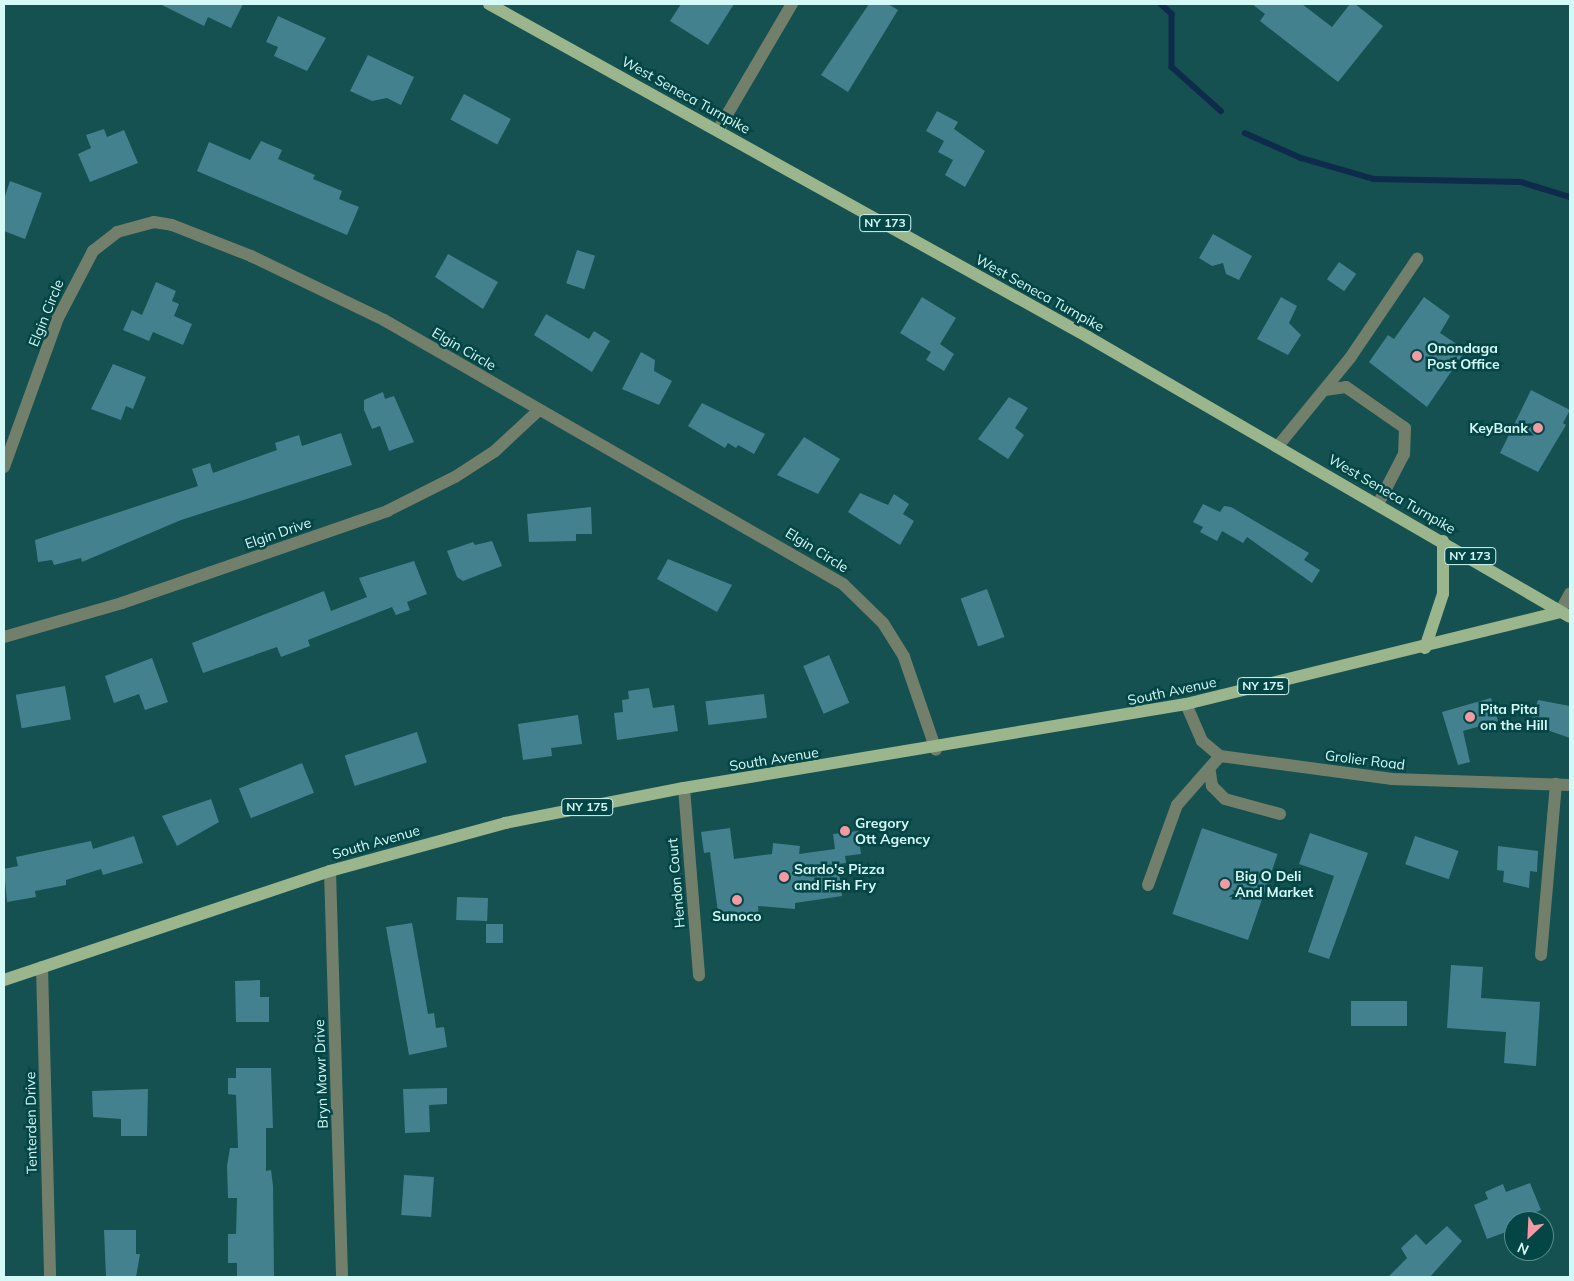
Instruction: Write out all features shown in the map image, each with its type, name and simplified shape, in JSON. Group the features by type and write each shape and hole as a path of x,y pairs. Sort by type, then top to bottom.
{"main road":[{"name":"West Seneca Turnpike","path":"489,4 718,130 1278,446 1443,541 1565,615"},
{"path":"1425,648 1444,594 1443,541"},
{"name":"South Avenue","path":"4,980 330,871 505,823 684,788 936,750 1186,704 1565,615"}],"street":[{"path":"718,130 792,4"},
{"name":"Elgin Circle","path":"4,468 58,318 93,251 117,232 154,222 251,256 384,320 844,584 884,623 904,657 936,750"},
{"path":"1278,446 1325,390 1417,259"},
{"path":"1325,390 1346,387 1405,428 1404,454 1378,504"},
{"name":"Elgin Drive","path":"4,637 122,603 388,511 455,477 495,451 539,410"},
{"path":"1565,615 1570,593"},
{"path":"1148,885 1177,805 1210,772 1220,756 1202,741 1186,704"},
{"name":"Grolier Road","path":"1220,756 1392,779 1570,784"},
{"path":"1210,772 1212,786 1225,799 1280,814"},
{"path":"1541,955 1556,784"},
{"name":"Hendon Court","path":"684,788 699,975"},
{"name":"Bryn Mawr Drive","path":"330,871 342,1277"},
{"name":"Tenterden Drive","path":"42,968 50,1277"}],"building":[{"path":"160,4 243,4 231,28 208,17 204,26"},
{"path":"681,4 734,4 708,45 670,21"},
{"path":"869,4 888,4 898,10 848,92 821,75"},
{"path":"1252,4 1302,4 1332,27 1350,4 1355,4 1383,26 1338,82 1260,21 1265,14"},
{"path":"278,16 326,38 307,71 274,56 278,47 266,42"},
{"path":"368,55 414,77 401,105 387,98 372,101 350,91"},
{"path":"464,94 511,119 497,144 450,120"},
{"path":"937,111 958,122 954,129 985,151 965,187 945,175 953,160 938,152 944,141 926,131"},
{"path":"104,129 107,137 124,130 138,163 90,182 78,154 91,148 86,135"},
{"path":"261,141 282,150 278,159 315,175 313,179 342,191 339,199 359,207 347,235 197,171 209,142 250,160"},
{"path":"10,181 42,193 25,239 4,231 4,199"},
{"path":"1213,234 1252,256 1239,280 1226,274 1223,263 1212,266 1199,258"},
{"path":"577,250 595,256 584,289 566,283"},
{"path":"448,254 498,282 483,309 435,277"},
{"path":"1339,262 1356,274 1344,291 1327,279"},
{"path":"156,282 176,291 172,301 179,304 174,316 192,324 183,345 153,332 149,341 123,330 132,310 142,315"},
{"path":"922,297 956,318 940,344 954,354 944,371 926,360 931,352 900,333"},
{"path":"1281,297 1297,306 1289,323 1301,335 1288,355 1257,339"},
{"name":"Onondaga Post Office","path":"1424,297 1450,316 1440,333 1466,350 1427,407 1369,362 1388,335 1394,339"},
{"path":"546,314 589,339 594,331 610,341 592,372 534,335"},
{"path":"641,352 655,360 654,371 672,381 659,405 622,389"},
{"path":"113,364 146,377 133,409 126,406 121,420 91,409"},
{"name":"KeyBank","path":"1531,390 1570,410 1563,423 1566,425 1538,472 1500,453"},
{"path":"383,392 385,399 394,396 414,442 389,451 380,426 372,429 364,410 364,400"},
{"path":"1009,397 1028,408 1015,428 1024,435 1008,459 978,439"},
{"path":"702,403 765,434 754,454 738,445 736,448 728,443 725,448 688,426"},
{"path":"341,433 352,465 181,520 82,562 81,558 54,565 52,560 38,562 35,540 198,486 192,469 210,463 213,473 277,450 275,443 299,435 302,446"},
{"path":"804,437 840,459 818,494 777,475"},
{"path":"860,493 888,505 894,494 909,504 903,514 914,521 900,545 848,512"},
{"path":"1203,504 1220,512 1224,506 1231,507 1309,553 1304,560 1320,570 1312,583 1247,537 1243,543 1222,531 1217,541 1200,532 1203,527 1193,522"},
{"path":"591,507 592,534 576,534 576,541 529,542 527,514"},
{"path":"492,541 502,566 463,581 457,577 447,551 473,542 475,545"},
{"path":"668,559 732,585 717,612 657,579"},
{"path":"414,561 427,594 407,602 410,610 396,615 392,607 308,640 310,646 281,657 277,647 203,673 192,643 324,591 331,611 367,597 359,578"},
{"path":"987,589 1004,637 978,647 961,599"},
{"path":"829,655 849,703 824,714 803,666"},
{"path":"152,658 168,702 145,710 139,694 114,703 105,676"},
{"path":"65,686 71,719 22,728 16,695"},
{"path":"649,688 653,708 674,705 678,731 617,740 614,713 623,712 622,700 629,699 628,691"},
{"path":"764,694 767,718 708,725 705,701"},
{"name":"Pita Pita on the Hill","path":"1491,698 1498,721 1463,731 1470,762 1458,765 1442,712"},
{"path":"1538,700 1570,706 1570,738 1530,724"},
{"path":"578,715 582,744 551,748 552,756 523,760 518,724"},
{"path":"417,732 427,762 355,786 345,755"},
{"path":"302,763 314,793 251,818 239,788"},
{"path":"211,799 219,822 177,846 162,816"},
{"path":"730,828 734,859 772,854 773,843 800,846 799,854 835,849 833,834 858,831 861,854 845,856 846,863 838,864 842,896 795,903 795,909 758,906 759,916 719,920 710,852 704,853 701,832"},
{"name":"Big O Deli And Market","path":"1202,828 1278,854 1248,940 1172,914"},
{"path":"1310,833 1368,853 1329,959 1308,952 1334,876 1299,864"},
{"path":"134,836 143,863 103,875 101,869 66,880 66,885 35,891 36,897 7,902 4,869 18,866 16,857 91,841 93,849"},
{"path":"1415,836 1458,851 1449,879 1405,864"},
{"path":"1498,846 1538,851 1537,872 1530,871 1529,888 1503,882 1504,871 1497,870"},
{"path":"457,897 488,898 487,921 456,920"},
{"path":"412,923 428,1014 434,1013 436,1028 444,1027 447,1047 409,1055 386,927"},
{"path":"486,924 503,924 503,943 486,943"},
{"path":"1451,965 1483,967 1481,998 1540,1002 1536,1066 1504,1063 1506,1032 1447,1028"},
{"path":"260,980 260,997 269,997 269,1022 236,1022 235,981"},
{"path":"1351,1001 1407,1001 1407,1026 1351,1026"},
{"path":"236,1068 271,1068 273,1128 266,1128 266,1171 271,1170 273,1186 274,1277 237,1277 237,1263 228,1263 228,1234 236,1234 237,1198 228,1198 227,1166 230,1148 238,1148 236,1095 228,1094 228,1078 236,1078"},
{"path":"447,1088 447,1104 429,1105 430,1132 405,1133 403,1089"},
{"path":"148,1089 147,1136 121,1136 121,1119 93,1117 92,1091"},
{"path":"404,1175 434,1177 431,1217 401,1215"},
{"path":"1530,1183 1541,1210 1504,1211 1504,1233 1487,1239 1474,1205 1488,1199 1485,1192 1503,1184 1506,1192"},
{"path":"1447,1226 1462,1241 1430,1277 1388,1277 1407,1258 1401,1248 1416,1234 1426,1245"},
{"path":"104,1230 136,1230 136,1254 140,1254 136,1277 106,1277"}],"waterway":[{"path":"1161,4 1172,14 1172,67 1221,111"},
{"path":"1245,133 1301,158 1374,179 1521,182 1570,197"}],"place":[{"name":"Onondaga Post Office","path":"1417,356"},
{"name":"KeyBank","path":"1538,428"},
{"name":"Pita Pita on the Hill","path":"1470,717"},
{"name":"Gregory Ott Agency","path":"845,831"},
{"name":"Sardo's Pizza and Fish Fry","path":"784,877"},
{"name":"Big O Deli And Market","path":"1225,884"},
{"name":"Sunoco","path":"737,900"}]}
